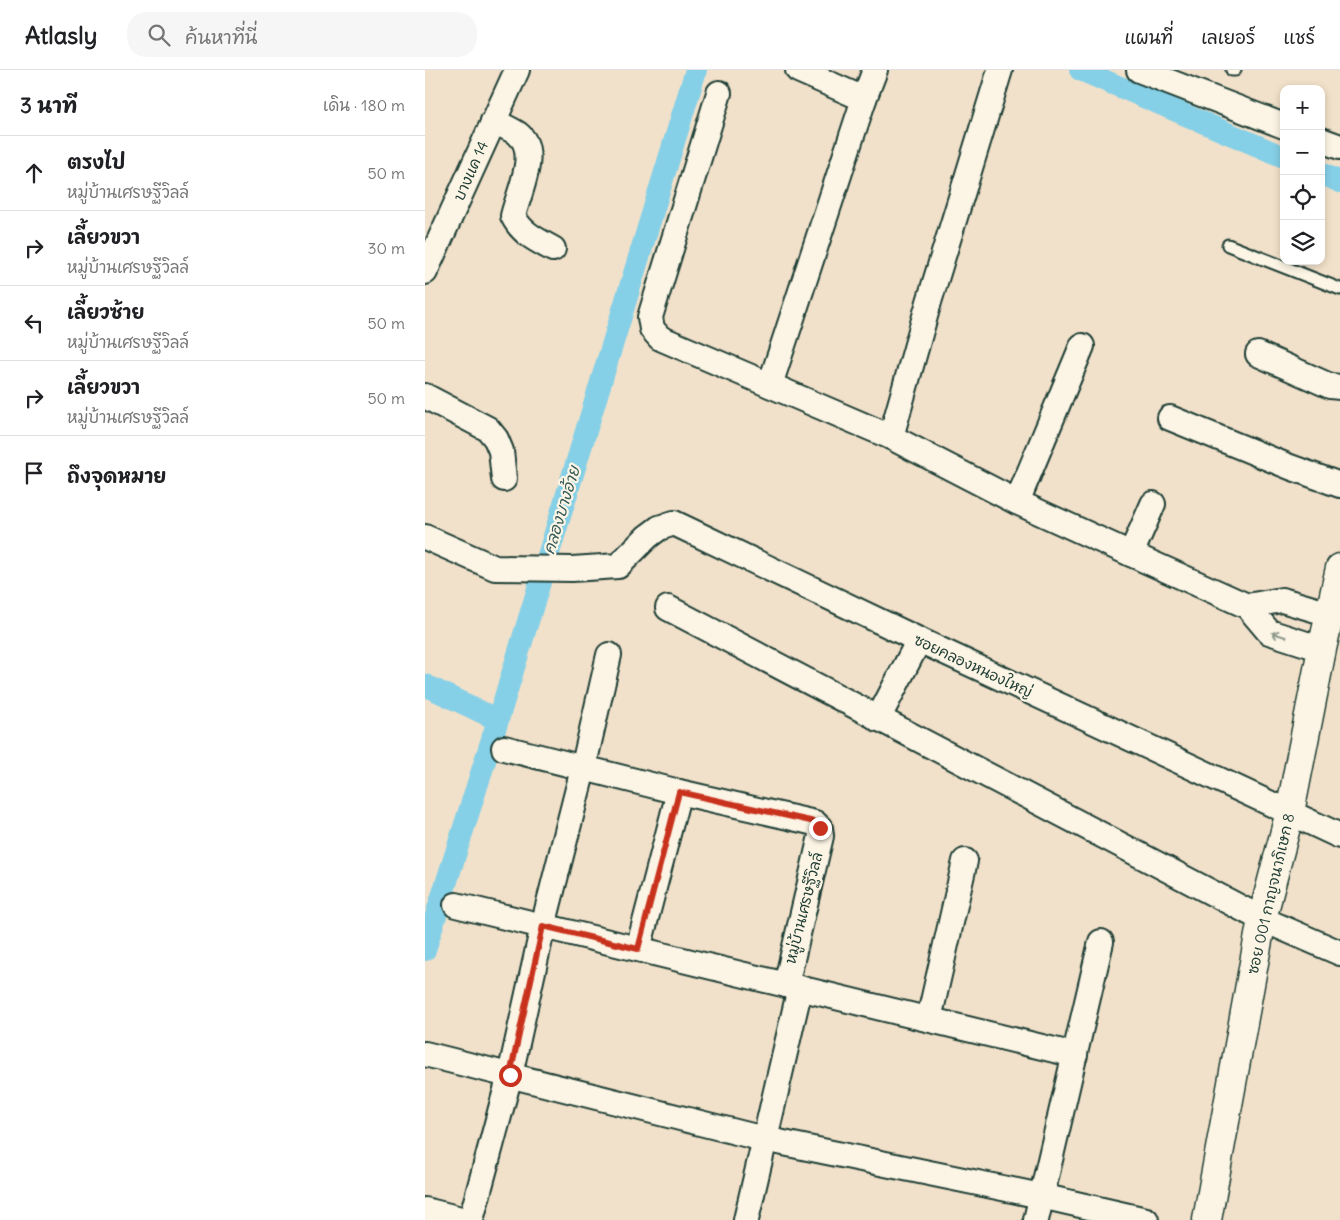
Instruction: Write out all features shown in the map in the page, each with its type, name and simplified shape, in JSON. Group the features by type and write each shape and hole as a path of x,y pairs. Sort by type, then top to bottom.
{"street":[{"name":"บางแค 14","path":"425,272 517,70"},
{"path":"798,70 864,99"},
{"path":"770,385 875,70"},
{"path":"891,437 929,302 1000,70"},
{"path":"1139,70 1280,124"},
{"path":"719,93 650,317 652,329 660,338 891,437 1017,502 1247,606 1269,632 1322,649"},
{"path":"493,122 519,134 527,145 529,160 513,216 517,224 527,235 553,249"},
{"path":"1325,141 1340,147"},
{"path":"1017,502 1082,346"},
{"path":"1258,354 1329,386 1340,387"},
{"path":"425,396 488,429 501,451 504,479"},
{"path":"1170,418 1290,468 1340,485"},
{"path":"1131,554 1153,504"},
{"name":"ซอยคลองหนองใหญ่","path":"425,537 495,568 572,569 618,566 647,537 659,528 674,522 919,640 1340,836"},
{"name":"ซอย 001 กาญจนาภิเษก 8","path":"1207,1220 1262,919 1290,812 1322,649 1340,572"},
{"path":"1247,606 1282,600 1330,614"},
{"path":"668,608 1262,919 1340,953"},
{"path":"878,718 919,640"},
{"path":"471,1220 510,1075 543,926 583,769 609,654"},
{"name":"หมู่บ้านเศรษฐีวิลล์","path":"504,748 679,792 815,822 820,828 821,836 793,986 764,1139 746,1220"},
{"path":"638,949 679,792"},
{"path":"929,1020 965,861"},
{"name":"หมู่บ้านเศรษฐีวิลล์","path":"456,905 1075,1055"},
{"path":"1036,1220 1101,942"},
{"path":"425,1054 764,1139 1041,1196 1146,1220"},
{"path":"425,1210 465,1220"}],"lane":[{"path":"1228,245 1340,289"}],"waterway":[{"name":"คลองบางอ้าย","path":"425,950 498,720 696,70"},
{"path":"1080,70 1280,155"},
{"path":"1325,175 1340,182"},
{"path":"425,685 498,720"}],"route":[{"path":"510,1075 543,926 638,949 679,792 815,822 820,828"}]}
